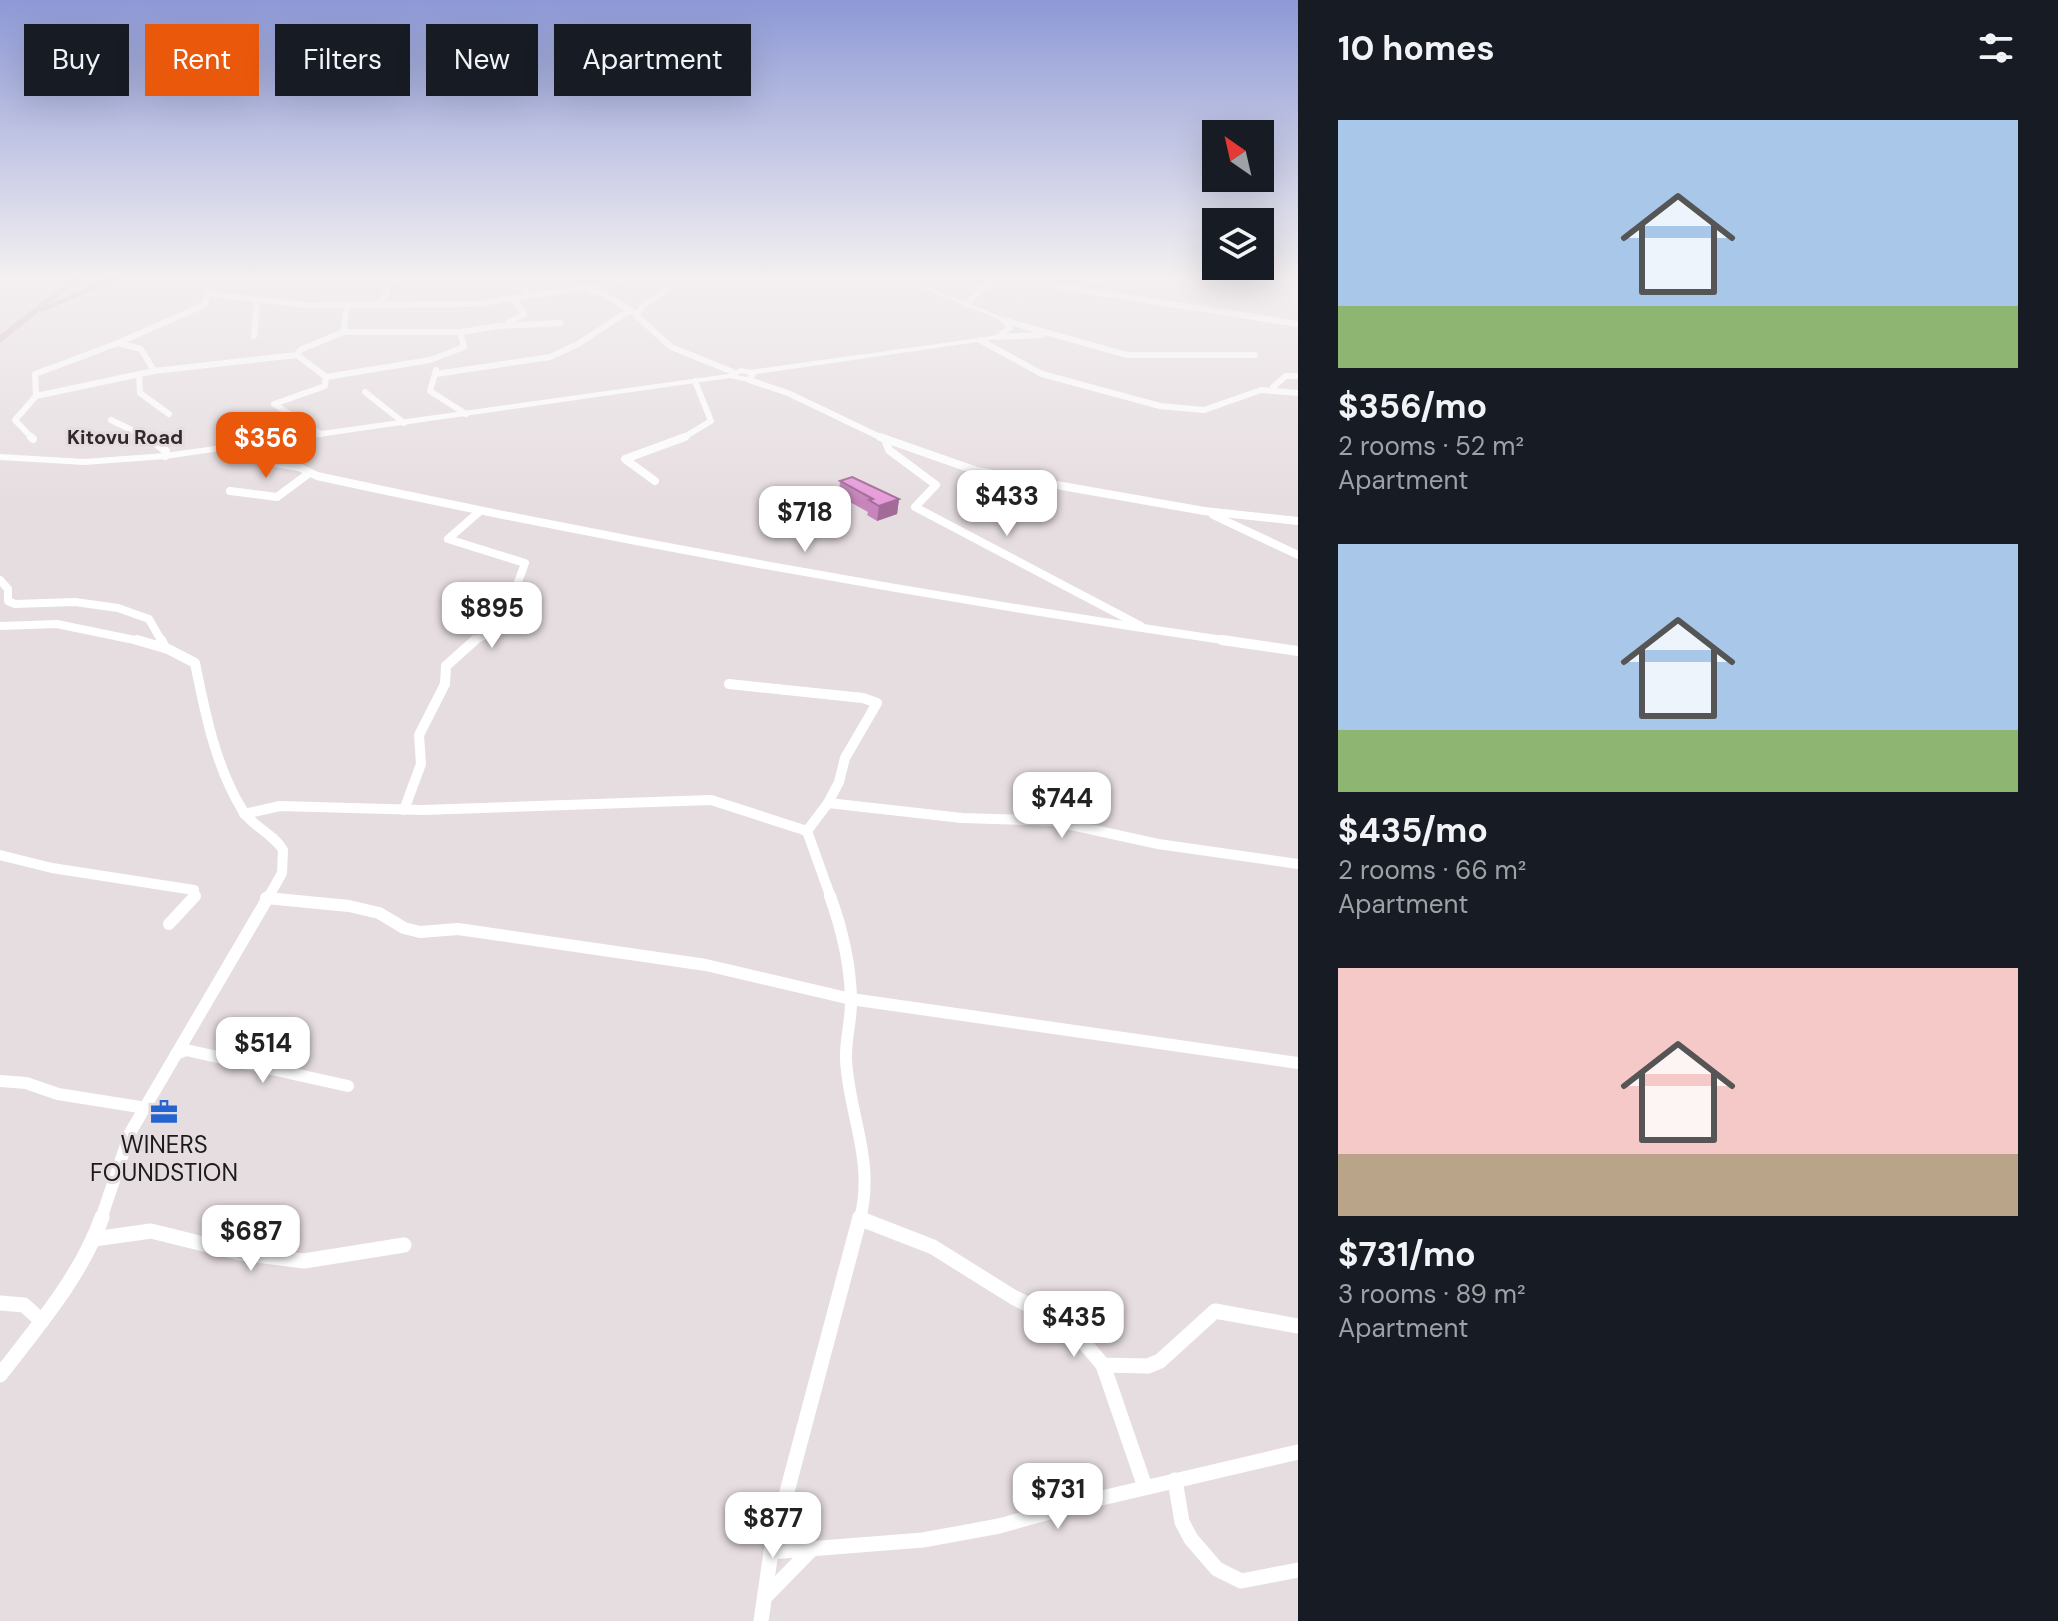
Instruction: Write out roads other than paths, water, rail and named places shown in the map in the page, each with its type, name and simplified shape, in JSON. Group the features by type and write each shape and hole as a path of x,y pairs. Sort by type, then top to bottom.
{"street":[{"path":"36,396 35,374 95,352"},
{"path":"143,352 154,371"},
{"path":"33,439 15,420 36,396 139,374 297,355 326,377 430,360 452,352"},
{"path":"436,374 550,357 562,352"},
{"path":"682,352 732,374"},
{"path":"0,457 69,463 165,456 732,374 751,376 906,352"},
{"path":"999,352 1025,367 1160,406 1204,410 1261,390 1295,392"},
{"path":"1114,352 1127,355 1255,355"},
{"path":"430,360 436,374 430,391 455,404 466,414"},
{"path":"139,374 140,393 169,414"},
{"path":"751,376 885,439 977,471 1204,511 1298,521"},
{"path":"1273,387 1286,376 1298,376"},
{"path":"321,434 274,404 321,390 326,377"},
{"path":"655,481 625,459 682,439 708,425 711,421 708,405 700,396 695,381"},
{"path":"1264,384 1295,392"},
{"path":"365,392 404,423"},
{"path":"111,420 148,437 166,451 165,456"},
{"path":"885,439 889,450 936,485 915,507 1146,629"},
{"path":"237,446 270,462 299,467 308,474 479,512 1030,612 1298,651"},
{"path":"230,491 277,497 308,474"},
{"path":"1204,511 1298,555"},
{"path":"404,810 421,764 419,735 445,684 446,666 473,641 502,626 513,599 512,588 525,563 448,539 479,512"},
{"path":"0,580 8,589 8,601 16,605 61,602 126,609 149,619 165,648"},
{"path":"0,626 60,624 165,648 183,654 195,663 208,727 244,814 283,846 286,859 282,873 130,1133 94,1239 42,1321 0,1375"},
{"path":"729,684 863,698 877,703 845,758 839,782 828,803 807,831"},
{"path":"244,814 280,806 404,810 711,800 807,831"},
{"path":"828,803 962,818 1053,821 1158,844 1298,864"},
{"path":"761,1621 771,1552 865,1198 861,1135 846,1060 851,999 843,933 807,831"},
{"path":"0,855 52,868 194,890 195,897 169,924"},
{"path":"266,898 349,906 379,913 404,928 420,932 458,929 706,965 851,999 1298,1063"},
{"path":"176,1054 186,1050 348,1086"},
{"path":"0,1081 26,1083 58,1094 146,1108"},
{"path":"861,1219 933,1247 1075,1332 1103,1365 1145,1487"},
{"path":"94,1239 151,1231 240,1253 304,1261 359,1255 404,1245"},
{"path":"0,1303 16,1302 34,1310 42,1321"},
{"path":"1103,1365 1148,1366 1160,1361 1215,1311 1298,1326"},
{"path":"771,1552 923,1540 999,1526 1145,1487 1298,1452"},
{"path":"1175,1480 1182,1522 1191,1539 1217,1569 1241,1581 1298,1570"},
{"path":"765,1597 810,1551"}],"place":[{"name":"WINERS FOUNDSTION","path":"164,1112"}],"district":[{"name":"Kitovu Road","path":"125,437"}]}
